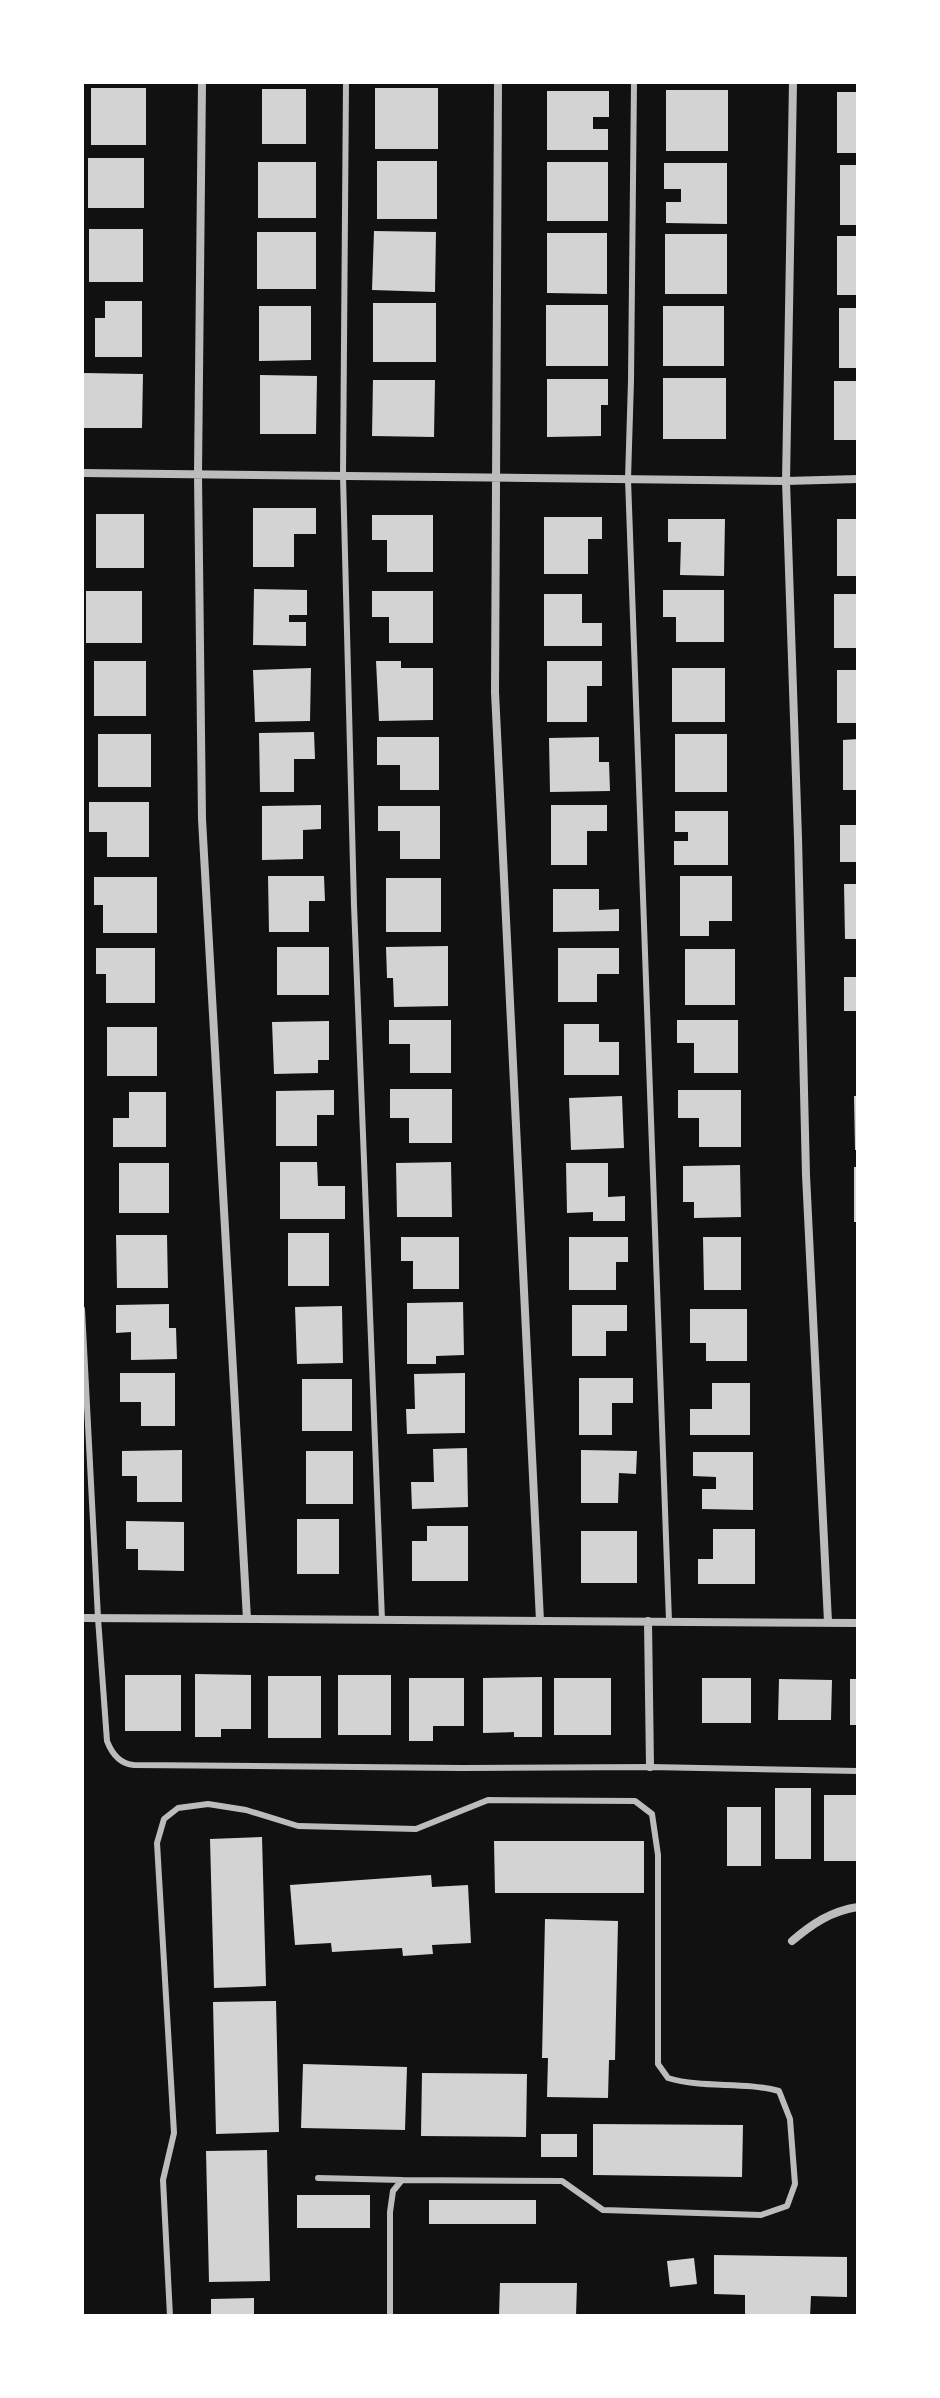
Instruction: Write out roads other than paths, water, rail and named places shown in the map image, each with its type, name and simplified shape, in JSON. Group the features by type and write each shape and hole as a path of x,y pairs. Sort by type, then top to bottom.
{"street":[{"path":"202,82 198,474 202,819 247,1619"},
{"path":"498,82 495,692 540,1621"},
{"path":"793,82 786,481 806,1175 828,1622"},
{"path":"82,473 786,481 858,479"},
{"path":"82,1618 858,1623"},
{"path":"648,1621 650,1767"},
{"path":"792,1941 810,1926 840,1910 858,1907"}],"lane":[{"path":"346,82 343,476 354,905 382,1620"},
{"path":"634,82 628,479 669,1621"},
{"path":"82,1309 107,1741 115,1756 127,1764 858,1771"},
{"path":"170,2316 163,2180 174,2133 157,1843 164,1819 178,1808 208,1804 246,1810 298,1826 416,1829 488,1800 635,1801 652,1814 658,1855 658,2064 668,2078 689,2085 763,2087 779,2091 790,2119 795,2184 787,2206 761,2215 603,2210 562,2181 318,2178"},
{"path":"390,2316 390,2212 393,2191 402,2180"}]}
